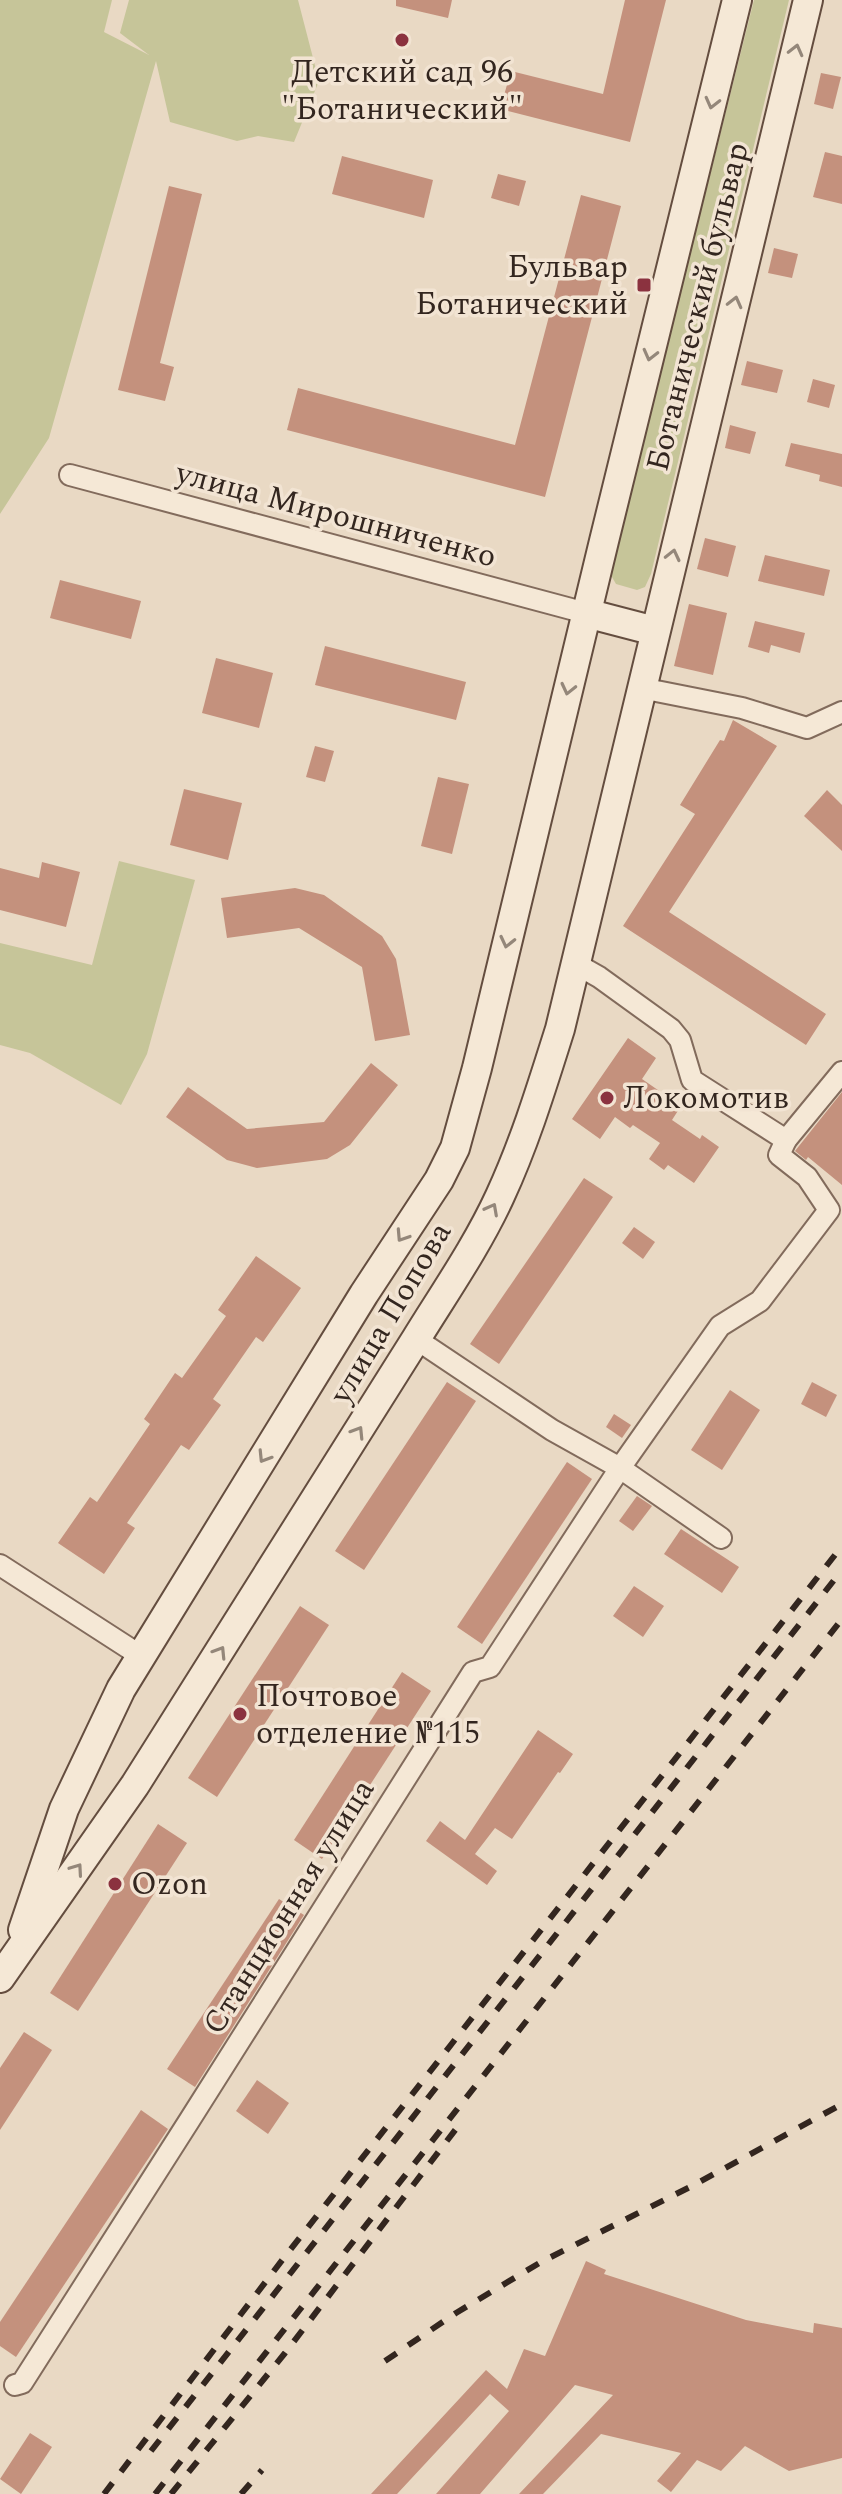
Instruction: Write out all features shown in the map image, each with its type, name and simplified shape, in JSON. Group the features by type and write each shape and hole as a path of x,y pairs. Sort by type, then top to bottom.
{"street":[{"name":"Ботанический бульвар","path":"586,613 737,0"},
{"name":"Ботанический бульвар","path":"655,631 808,0"},
{"name":"улица Мирошниченко","path":"70,475 586,613"},
{"path":"586,613 655,631"},
{"name":"улица Попова","path":"7,1966 64,1809 121,1689 364,1294 439,1180 455,1148 586,613"},
{"name":"улица Попова","path":"7,1966 135,1785 457,1273 499,1198 524,1138 560,1029 655,631"},
{"path":"641,688 742,708 807,728 842,712"},
{"path":"576,964 671,1029 680,1040 692,1080 786,1140 842,1072"},
{"name":"Станционная улица","path":"15,2385 22,2383 194,2117 473,1672 490,1667 620,1468 720,1326 760,1301 829,1210 807,1177 779,1155 786,1140"},
{"path":"416,1339 552,1430 620,1468 721,1538"},
{"path":"0,1565 141,1656"}],"green space":[{"path":"0,0 112,0 104,32 149,55 120,33 129,0 298,0 319,81 294,142 258,136 237,141 170,122 156,61 49,438 0,514"},
{"path":"754,0 789,0 651,574 645,587 637,590 616,584 612,577 612,565"},
{"path":"119,861 195,880 147,1054 121,1105 30,1053 0,1045 0,943 92,965"}],"building":[{"path":"396,0 452,0 448,18 396,6"},
{"path":"625,0 666,0 630,142 500,109 511,71 603,94"},
{"path":"821,73 841,77 833,109 814,104"},
{"path":"825,152 842,156 842,204 813,197"},
{"path":"342,156 433,180 424,218 332,194"},
{"path":"498,174 526,181 519,206 491,198"},
{"path":"169,186 202,194 160,363 174,367 165,401 118,390"},
{"path":"581,195 621,206 545,497 287,430 298,388 515,445"},
{"path":"774,248 798,254 792,278 768,273"},
{"path":"747,361 783,370 777,393 741,385"},
{"path":"813,379 835,385 829,408 807,402"},
{"path":"730,425 756,432 750,454 725,448"},
{"path":"791,443 842,454 842,487 819,481 820,475 785,466"},
{"path":"705,538 736,546 728,577 697,569"},
{"path":"765,555 830,570 824,596 758,581"},
{"path":"60,580 141,601 131,639 50,618"},
{"path":"689,604 727,613 713,675 674,666"},
{"path":"755,621 805,633 800,653 771,645 769,653 748,647"},
{"path":"325,646 466,682 456,720 315,685"},
{"path":"216,658 273,673 259,728 202,713"},
{"path":"733,720 777,746 669,912 826,1014 806,1045 623,926 695,814 680,805 720,740 724,741"},
{"path":"315,746 334,751 325,782 306,777"},
{"path":"438,777 469,784 452,854 421,846"},
{"path":"184,789 242,803 228,860 170,845"},
{"path":"827,790 842,805 842,851 804,816"},
{"path":"42,862 80,872 66,927 0,910 0,868 39,878"},
{"path":"295,888 324,895 382,936 396,959 410,1035 375,1041 362,967 299,928 227,938 221,898"},
{"path":"628,1038 656,1058 642,1079 681,1106 672,1120 700,1139 702,1135 719,1147 694,1183 668,1165 664,1170 649,1159 660,1143 633,1125 630,1128 615,1117 600,1139 572,1119"},
{"path":"371,1063 398,1085 350,1145 327,1159 257,1168 227,1160 166,1117 188,1087 247,1129 324,1122"},
{"path":"842,1092 842,1185 808,1157 806,1160 795,1151"},
{"path":"584,1178 613,1197 499,1364 470,1344"},
{"path":"634,1227 655,1242 643,1259 622,1243"},
{"path":"256,1256 301,1288 263,1342 256,1337 213,1399 221,1405 189,1450 181,1445 127,1523 135,1528 104,1574 58,1543 90,1497 97,1502 150,1424 144,1419 175,1373 182,1378 226,1316 218,1310"},
{"path":"447,1382 476,1401 364,1570 335,1551"},
{"path":"812,1382 837,1395 826,1417 801,1404"},
{"path":"730,1390 760,1410 722,1470 691,1450"},
{"path":"614,1414 631,1425 622,1438 606,1427"},
{"path":"567,1462 592,1479 482,1644 457,1627"},
{"path":"637,1496 652,1506 633,1531 619,1521"},
{"path":"681,1529 739,1567 722,1593 664,1554"},
{"path":"634,1586 664,1606 643,1637 613,1616"},
{"path":"300,1606 329,1625 217,1797 188,1778"},
{"path":"402,1672 431,1691 322,1859 294,1840"},
{"path":"538,1730 573,1754 512,1839 495,1828 475,1854 497,1871 487,1885 426,1841 440,1821 465,1840"},
{"path":"158,1824 187,1843 78,2011 50,1993"},
{"path":"279,1899 304,1915 195,2087 167,2069"},
{"path":"24,2032 52,2050 0,2130 0,2068"},
{"path":"257,2080 289,2103 268,2134 236,2111"},
{"path":"141,2110 168,2129 16,2357 0,2346 0,2322"},
{"path":"586,2261 606,2270 604,2274 746,2320 813,2333 814,2323 842,2328 842,2458 789,2471 745,2446 721,2471 697,2460 671,2492 657,2481 681,2453 601,2434 543,2494 519,2494 613,2395 575,2385 480,2494 436,2494 509,2411 490,2394 397,2494 371,2494 486,2370 507,2389 524,2349 545,2356"},
{"path":"30,2433 52,2447 21,2494 0,2479"}],"railway":[{"path":"104,2494 283,2259 842,1546"},
{"path":"151,2451 842,1570"},
{"path":"155,2494 842,1619"},
{"path":"385,2361 456,2313 541,2262 694,2185 842,2104"},
{"path":"171,2494 285,2353 459,2125"},
{"path":"241,2494 262,2470"}],"place":[{"name":"Детский сад 96 \"Ботанический\"","path":"402,40"},
{"name":"Бульвар Ботанический","path":"644,285"},
{"name":"Локомотив","path":"607,1098"},
{"name":"Почтовое отделение №115","path":"240,1714"},
{"name":"Ozon","path":"115,1884"}]}
